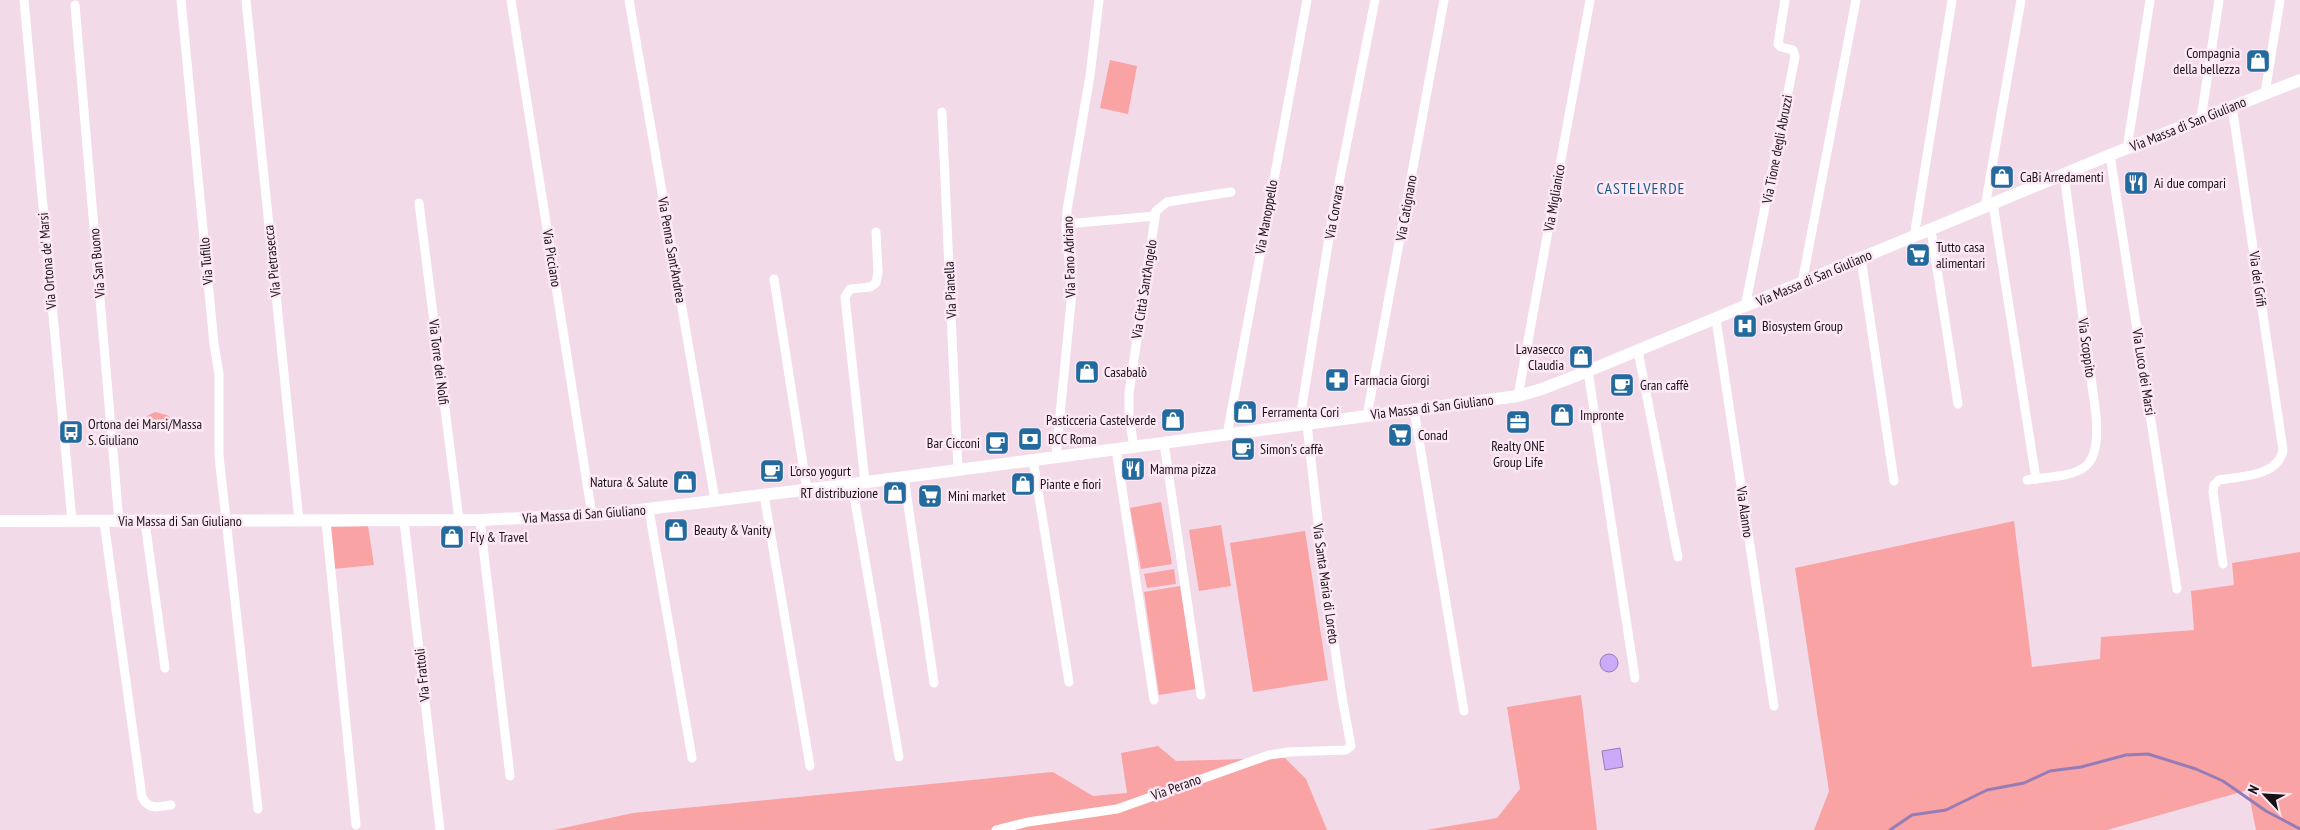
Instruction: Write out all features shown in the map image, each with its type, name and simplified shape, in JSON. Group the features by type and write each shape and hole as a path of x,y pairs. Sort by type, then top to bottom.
{"street":[{"name":"Via Ortona de' Marsi","path":"24,0 72,521"},
{"name":"Via Tufillo","path":"181,0 214,344 218,366 219,451 258,809"},
{"name":"Via Pietrasecca","path":"246,0 299,521"},
{"name":"Via Picciano","path":"511,0 592,515"},
{"name":"Via Penna Sant'Andrea","path":"629,0 715,500"},
{"name":"Via Fano Adriano","path":"1056,456 1072,292 1066,224 1068,202 1090,76 1099,0"},
{"name":"Via Manoppello","path":"1227,435 1306,0"},
{"name":"Via Corvara","path":"1303,424 1333,213 1375,0"},
{"name":"Via Catignano","path":"1367,416 1444,0"},
{"name":"Via Miglianico","path":"1518,396 1590,0"},
{"name":"Via Tione degli Abruzzi","path":"1744,307 1795,57 1793,50 1781,47 1778,41 1784,0"},
{"path":"1802,283 1856,0"},
{"path":"1914,237 1952,0"},
{"path":"1989,205 2021,0"},
{"path":"2127,149 2150,0"},
{"path":"2201,118 2219,0"},
{"path":"2265,93 2280,0"},
{"name":"Via San Buono","path":"75,5 119,522"},
{"name":"Via Massa di San Giuliano","path":"0,521 326,522 480,520 592,515 649,510 715,500 807,490 1518,396 1542,389 1638,351 2064,174 2300,80"},
{"name":"Via dei Grifi","path":"2223,564 2213,492 2214,485 2220,480 2270,470 2279,461 2283,453 2232,106"},
{"name":"Via Pianella","path":"942,112 958,469"},
{"name":"Via Luco dei Marsi","path":"2110,156 2177,589"},
{"name":"Via Scoppito","path":"1989,205 2031,479 2068,475 2078,471 2093,457 2097,445 2096,415 2064,174"},
{"path":"1066,224 1155,216 1159,207 1167,202 1231,192"},
{"name":"Via Torre dei Nolfi","path":"419,203 459,520"},
{"name":"Via Città Sant'Angelo","path":"1134,447 1129,416 1128,392 1155,216"},
{"path":"1931,230 1958,404"},
{"path":"876,232 877,280 870,287 850,289 845,297 859,483 899,757"},
{"path":"1862,258 1894,481"},
{"path":"774,279 807,490"},
{"name":"Via Alanno","path":"1716,319 1774,706"},
{"path":"1638,351 1678,557"},
{"path":"1588,371 1635,678"},
{"path":"1414,410 1464,711"},
{"name":"Via Santa Maria di Loreto","path":"1303,424 1342,697 1352,743"},
{"path":"1164,443 1201,695"},
{"path":"1116,449 1154,700"},
{"path":"1033,460 1069,682"},
{"path":"904,477 934,683"},
{"path":"764,494 810,766"},
{"path":"649,510 692,758"},
{"path":"480,520 510,776"},
{"name":"Via Frattoli","path":"404,521 440,830"},
{"path":"104,522 142,797 144,802 153,807 171,805"},
{"path":"145,522 165,668"},
{"path":"326,522 356,825"},
{"name":"Via Perano","path":"996,830 1028,822 1117,809 1269,755 1289,752 1346,750 1352,743"}],"shaded area":[{"path":"1110,60 1137,66 1128,114 1100,108"},
{"path":"155,412 167,415 172,419 165,430 153,432 147,427 147,416"},
{"path":"1161,502 1172,564 1141,569 1130,508"},
{"path":"2014,521 2032,667 2100,659 2101,637 2194,630 2191,591 2234,585 2232,563 2300,552 2300,830 2256,830 2248,790 2107,830 1814,830 1829,791 1795,568"},
{"path":"1221,525 1231,586 1199,591 1189,530"},
{"path":"368,526 374,565 333,569 329,527"},
{"path":"1305,531 1328,680 1253,692 1230,543"},
{"path":"1174,569 1176,584 1147,588 1144,574"},
{"path":"1180,586 1196,689 1159,695 1144,592"},
{"path":"1605,654 1613,654 1618,659 1616,670 1605,672 1600,667 1600,659"},
{"path":"1581,695 1597,830 1426,830 1497,818 1520,789 1507,707"},
{"path":"1158,746 1176,761 1285,758 1306,779 1327,830 554,830 633,813 1053,772 1093,796 1127,793 1121,753"},
{"path":"1620,748 1623,767 1605,770 1602,751"}],"waterway":[{"path":"1890,830 1912,815 1946,810 1987,790 2024,783 2050,771 2081,767 2126,755 2148,754 2196,769 2223,781 2266,811 2300,829"}],"place":[{"name":"Compagnia della bellezza","path":"2258,61"},
{"name":"CaBi Arredamenti","path":"2002,177"},
{"name":"Ai due compari","path":"2136,183"},
{"name":"Tutto casa alimentari","path":"1918,255"},
{"name":"Biosystem Group","path":"1745,326"},
{"name":"Lavasecco Claudia","path":"1581,357"},
{"name":"Casabalò","path":"1087,372"},
{"name":"Farmacia Giorgi","path":"1337,380"},
{"name":"Gran caffè","path":"1622,385"},
{"name":"Ferramenta Cori","path":"1245,412"},
{"name":"Impronte","path":"1562,415"},
{"name":"Pasticceria Castelverde","path":"1173,420"},
{"name":"Realty ONE Group Life","path":"1518,422"},
{"name":"Ortona dei Marsi/Massa S. Giuliano","path":"71,432"},
{"name":"Conad","path":"1400,435"},
{"name":"BCC Roma","path":"1030,439"},
{"name":"Bar Cicconi","path":"997,443"},
{"name":"Simon's caffè","path":"1243,449"},
{"name":"Mamma pizza","path":"1133,469"},
{"name":"L'orso yogurt","path":"772,471"},
{"name":"Natura & Salute","path":"685,482"},
{"name":"Piante e fiori","path":"1023,484"},
{"name":"RT distribuzione","path":"895,493"},
{"name":"Mini market","path":"930,496"},
{"name":"Beauty & Vanity","path":"676,530"},
{"name":"Fly & Travel","path":"452,537"}],"district":[{"name":"CASTELVERDE","path":"1641,188"}]}
